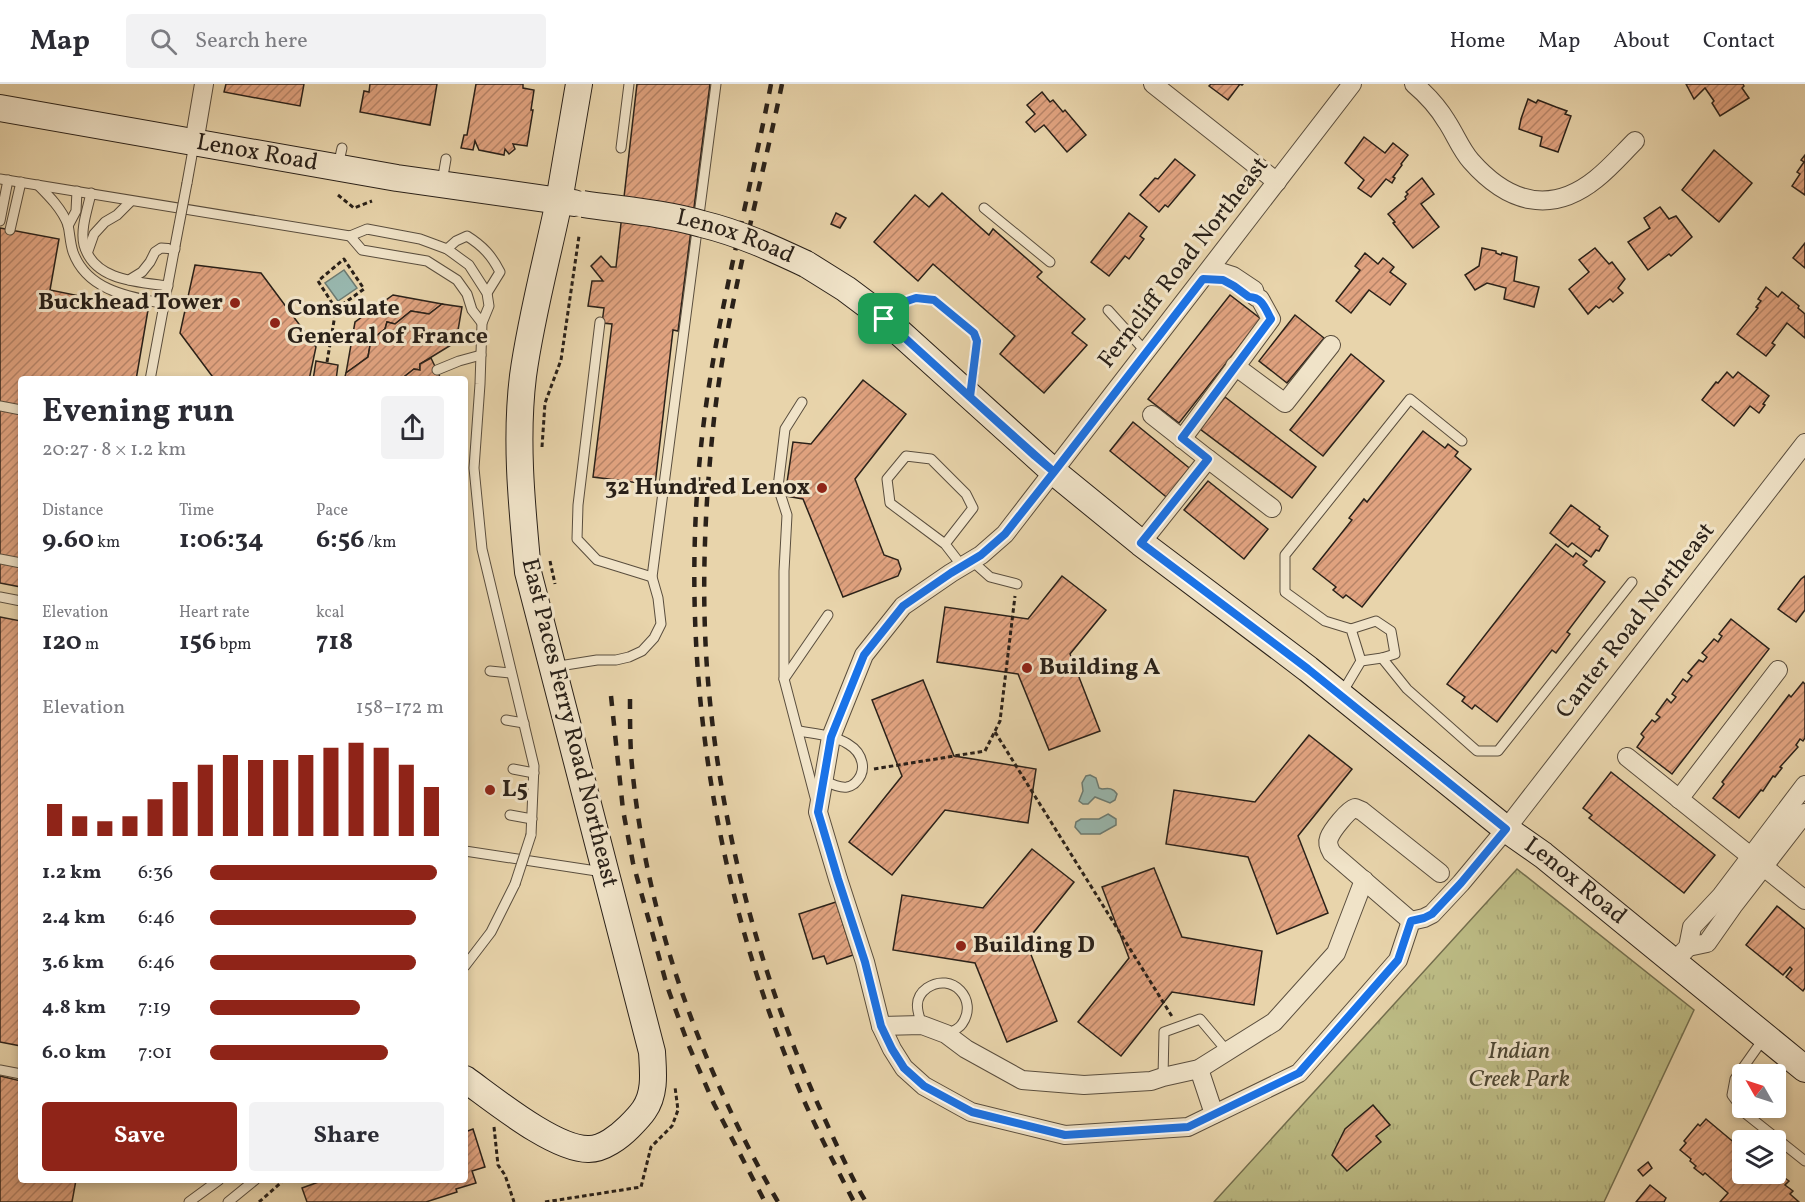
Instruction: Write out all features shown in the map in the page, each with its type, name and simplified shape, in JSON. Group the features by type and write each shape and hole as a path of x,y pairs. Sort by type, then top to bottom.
{"street":[{"path":"194,143 204,84"},
{"name":"East Paces Ferry Road Northeast","path":"468,1081 515,1116 557,1142 588,1150 600,1147 622,1135 645,1110 653,1086 652,1052 528,572 521,503 519,433 523,376 533,318 571,203 579,84"},
{"path":"1153,84 1277,182"},
{"name":"Ferncliff Road Northeast","path":"818,812 831,737 864,655 903,606 981,555 1005,534 1352,84"},
{"path":"1414,84 1428,96 1441,113 1470,160 1501,188 1528,200 1558,199 1573,193 1595,180 1635,141"},
{"name":"Lenox Road","path":"0,108 194,143 339,158 441,185 661,215 702,224 756,241 806,264 846,289 884,319 1054,472 1141,543 1341,695 1506,829 1681,955 1765,1036 1805,1069"},
{"path":"1182,438 1271,319 1260,299 1249,297 1234,286 1207,274"},
{"path":"1235,366 1285,403 1331,345"},
{"path":"1152,415 1272,508"},
{"name":"Canter Road Northeast","path":"1411,921 1432,914 1506,829 1805,443"},
{"path":"1141,543 1208,459"},
{"path":"1679,799 1778,670"},
{"path":"1628,757 1805,900"},
{"path":"1681,955 1707,943 1733,906 1757,861 1805,784"},
{"path":"818,812 865,962 881,1026 904,1068 924,1086 972,1112 1065,1135 1188,1127 1299,1073 1398,960 1411,921 1332,853 1328,846 1329,839 1349,810 1355,808 1362,811 1440,873"},
{"path":"1757,861 1805,813"},
{"path":"881,1026 922,1025 946,1034 966,1049 1022,1080 1084,1085 1151,1081 1199,1069 1274,1022 1336,953 1364,880"},
{"path":"1199,1069 1214,1114"}],"lane":[{"path":"621,148 629,84"},
{"path":"553,667 629,657 642,651 654,638 661,624 658,598 652,577 717,84"},
{"path":"151,376 194,143"},
{"path":"441,185 446,159"},
{"path":"0,221 4,179 350,236 367,229 420,239 447,249 470,265 487,293 489,306 482,323 474,468 482,549 534,773 531,835 515,884 492,932 468,958"},
{"path":"10,230 21,182"},
{"path":"38,184 62,212 68,226 69,242 74,255 82,269 94,281 109,290 165,304"},
{"path":"68,226 76,211 77,191"},
{"path":"92,193 84,226 84,244 92,260 108,273 122,279 168,286"},
{"path":"88,251 94,234 131,201"},
{"path":"984,207 1050,262"},
{"path":"350,236 362,250 427,261 457,280 467,294 472,310 482,323"},
{"path":"447,249 456,241 467,236 481,244 493,258 500,272 487,293"},
{"path":"129,280 142,272 161,248 175,247"},
{"path":"884,319 904,302 916,298 934,300 974,333 977,341 970,397"},
{"path":"1108,310 1146,352"},
{"path":"600,322 578,505 577,538 597,560 652,577"},
{"path":"437,370 481,355"},
{"path":"1361,661 1395,654 1391,631 1376,621 1351,629 1325,621 1285,592 1285,555 1410,399 1462,441"},
{"path":"802,402 785,429 778,487 787,515 784,572 784,679 818,812"},
{"path":"0,406 18,409"},
{"path":"468,432 476,433"},
{"path":"945,544 973,508 966,494 931,459 906,456 887,479 890,503 967,563 990,577 1017,584"},
{"path":"468,481 475,482"},
{"path":"0,559 18,562"},
{"path":"1382,658 1407,689 1477,751 1498,751 1632,582"},
{"path":"0,597 18,600"},
{"path":"784,679 828,615"},
{"path":"1341,695 1361,661 1351,629"},
{"path":"490,671 511,673"},
{"path":"506,720 524,723"},
{"path":"799,731 831,737 849,745 860,755 863,771 860,778 851,786 843,788 825,781"},
{"path":"513,769 534,773"},
{"path":"510,815 532,819"},
{"path":"468,851 605,873"},
{"path":"922,1025 916,1009 921,993 934,983 951,984 964,994 968,1011 961,1026 946,1034"},
{"path":"1163,1077 1164,1032 1200,1019 1227,1051"},
{"path":"1765,1036 1735,1079 1732,1095 1746,1114 1805,1161"},
{"path":"0,1070 18,1073"},
{"path":"189,1202 215,1183"},
{"path":"242,1190 247,1183"},
{"path":"228,1202 251,1183"}],"path":[{"path":"338,195 354,208 372,201"},
{"path":"327,363 336,309 318,281 344,259 364,289 336,309"},
{"path":"863,771 985,751 1000,721 1017,584"},
{"path":"995,732 1178,1027"},
{"path":"492,1121 498,1166 505,1175 514,1202"},
{"path":"259,1202 281,1183"}],"green space":[{"name":"Indian Creek Park","path":"1517,869 1694,1010 1604,1202 1214,1202"}],"water":[{"path":"344,270 357,288 338,301 325,283"},
{"path":"1086,776 1096,778 1099,788 1111,789 1117,794 1115,800 1110,803 1095,797 1088,804 1079,801 1083,791 1082,783"},
{"path":"1108,814 1116,819 1116,825 1100,834 1081,834 1075,827 1076,822 1081,819 1099,819"}],"building":[{"path":"226,84 304,84 300,106 224,92"},
{"path":"370,84 437,84 430,125 360,112 364,91 369,92"},
{"path":"476,84 523,84 523,88 534,90 527,146 513,144 515,149 509,154 505,149 504,155 479,150 475,141 473,150 461,148 464,135 467,135"},
{"path":"637,84 710,84 678,331 673,330 655,485 593,477 612,324 602,323 604,308 588,306 592,281 603,281 591,266 601,256 611,267 616,267"},
{"path":"1211,84 1240,84 1228,100 1209,86"},
{"path":"1686,84 1743,84 1742,88 1749,98 1720,116 1705,88 1694,99"},
{"path":"1042,92 1050,102 1053,100 1063,112 1065,110 1086,135 1067,152 1044,125 1035,132 1026,122 1035,114 1027,105"},
{"path":"1528,99 1536,103 1538,100 1567,111 1565,114 1571,116 1558,152 1540,146 1542,137 1519,129"},
{"path":"1364,137 1385,153 1393,143 1408,155 1393,177 1395,178 1392,183 1386,179 1371,197 1358,188 1364,180 1345,163"},
{"path":"1714,150 1752,183 1719,222 1682,190"},
{"path":"1805,155 1805,195 1792,186 1800,174 1797,172 1804,162 1801,160"},
{"path":"1175,159 1195,175 1168,207 1165,205 1159,212 1140,195"},
{"path":"1422,178 1434,194 1421,204 1439,227 1413,248 1388,214 1406,199 1408,194 1406,192"},
{"path":"942,193 989,235 993,229 1042,272 1037,277 1085,319 1072,333 1087,345 1044,393 1000,354 1015,336 933,264 918,281 874,242 915,195 929,207"},
{"path":"1660,207 1669,219 1676,216 1692,237 1671,256 1669,254 1648,270 1628,242 1650,228 1644,218"},
{"path":"836,213 846,218 840,228 831,224"},
{"path":"1129,213 1147,227 1140,236 1144,239 1129,259 1125,256 1109,276 1091,262"},
{"path":"0,228 59,239 50,290 148,310 137,376 18,376 18,586 0,583"},
{"path":"1805,243 1805,268 1793,258"},
{"path":"1482,248 1496,251 1501,255 1502,253 1517,257 1514,281 1539,287 1534,307 1504,299 1506,288 1487,283 1475,290 1465,275 1479,266"},
{"path":"1595,248 1609,264 1612,262 1625,279 1618,288 1623,293 1613,302 1610,299 1599,308 1596,306 1588,314 1569,289 1589,272 1579,260"},
{"path":"1365,253 1378,264 1383,258 1394,267 1390,272 1406,284 1390,305 1369,290 1351,313 1336,301 1360,270 1355,266"},
{"name":"Buckhead Tower","path":"195,265 261,273 316,347 310,376 212,376 180,333"},
{"path":"1766,287 1778,297 1782,292 1799,306 1798,308 1805,314 1805,338 1787,323 1772,343 1775,345 1766,356 1737,334 1758,308 1756,307 1761,301 1758,299"},
{"path":"393,295 442,304 429,314 411,311 395,324 387,322 385,329 371,340 368,357 346,373 355,322"},
{"path":"1230,295 1261,319 1179,423 1148,399"},
{"path":"442,304 462,307 456,342 420,364 420,370 414,369 405,376 345,376 368,357 371,340 385,329 387,322 395,324 411,311 429,314"},
{"path":"1295,315 1324,338 1287,383 1259,361"},
{"path":"1351,354 1384,381 1323,456 1290,430"},
{"path":"431,358 440,376 405,376 414,369 420,370 420,364"},
{"path":"316,361 338,365 337,376 314,376"},
{"path":"1727,372 1733,378 1738,372 1769,396 1759,413 1750,406 1734,426 1702,400"},
{"name":"32 Hundred Lenox","path":"863,380 906,414 855,479 884,555 898,560 901,569 898,576 843,597 803,499 785,496 793,442 811,444"},
{"path":"1225,397 1316,467 1292,498 1200,429"},
{"path":"1133,422 1193,471 1170,500 1110,451"},
{"path":"1423,431 1445,448 1448,444 1458,452 1455,456 1471,469 1362,607 1346,595 1343,598 1333,590 1336,587 1313,569 1352,520 1349,518 1364,499 1367,502"},
{"path":"1208,481 1268,529 1244,559 1184,510"},
{"path":"1571,505 1608,536 1599,551 1596,550 1591,557 1572,543 1568,547 1550,533"},
{"path":"1556,544 1573,557 1576,553 1587,561 1583,565 1605,582 1567,632 1570,634 1556,653 1552,650 1497,722 1475,705 1472,709 1462,701 1465,697 1447,684"},
{"name":"Building A","path":"1062,576 1106,610 1070,654 1100,731 1049,750 1018,674 937,662 945,607 1028,619"},
{"path":"1805,576 1805,610 1796,622 1778,609"},
{"path":"0,617 18,620 18,1045 0,1042"},
{"path":"1731,619 1769,649 1672,774 1637,747 1644,737 1641,734 1652,720 1655,722 1660,717 1656,714 1667,699 1671,703 1676,697 1672,694 1683,679 1687,682 1692,676 1688,673 1699,660 1703,662 1707,657 1702,653 1714,639 1718,642 1722,636 1719,634"},
{"path":"923,680 954,756 1036,769 1028,823 945,810 892,875 849,842 902,776 872,700"},
{"path":"1803,682 1805,684 1805,738 1803,741 1800,739 1796,745 1798,747 1780,767 1782,768 1739,818 1713,798 1724,784 1722,782 1789,695 1791,697"},
{"path":"1309,735 1352,769 1298,836 1328,913 1277,934 1248,857 1166,844 1174,790 1255,802"},
{"path":"1611,772 1715,855 1684,893 1589,818 1592,815 1583,808"},
{"name":"Building D","path":"1032,849 1074,882 1026,942 1057,1021 1007,1042 975,963 893,950 902,895 983,908"},
{"path":"1154,868 1182,937 1262,951 1254,1005 1172,992 1121,1056 1078,1022 1129,958 1102,887"},
{"path":"836,902 853,955 827,964 824,956 813,959 799,914"},
{"path":"1777,906 1805,929 1805,988 1803,991 1786,977 1792,969 1790,967 1783,975 1746,945"},
{"path":"0,1076 18,1080 18,1183 75,1183 72,1202 0,1202"},
{"path":"1373,1105 1390,1125 1376,1136 1381,1142 1347,1171 1332,1155 1345,1129"},
{"path":"1706,1119 1732,1141 1732,1184 1786,1184 1793,1191 1790,1194 1799,1202 1720,1202 1728,1193 1705,1173 1703,1175 1694,1168 1696,1166 1690,1161 1691,1159 1680,1150 1686,1143 1684,1141 1698,1124 1700,1126"},
{"path":"473,1129 485,1167 472,1171 476,1183 456,1189 457,1192 426,1202 307,1202 302,1188 316,1183 468,1183 468,1131"},
{"path":"1648,1162 1652,1168 1643,1176 1638,1170"},
{"path":"1650,1185 1666,1198 1664,1202 1636,1202"}],"railway":[{"path":"771,84 727,289 705,413 697,498 694,583 698,668 707,754 721,838 741,921 766,1002 796,1082 854,1202"},
{"path":"782,84 735,293 714,419 704,560 707,667 717,757 726,811 751,918 767,971 805,1074 841,1154 866,1202"},
{"path":"611,696 623,810 633,863 667,986 688,1044 714,1104 765,1202"},
{"path":"630,699 631,754 638,813 648,871 662,929 700,1042 724,1097 778,1202"}],"place":[{"name":"Buckhead Tower","path":"235,303"},
{"name":"Consulate General of France","path":"275,323"},
{"name":"32 Hundred Lenox","path":"822,488"},
{"name":"Building A","path":"1027,668"},
{"name":"L5","path":"490,790"},
{"name":"Building D","path":"961,946"}],"route":[{"path":"884,319 904,302 916,298 934,300 974,333 977,341 970,397 1054,472 1203,279 1223,280 1249,297 1260,299 1271,319 1182,438 1208,459 1141,543 1308,669 1506,829 1432,914 1411,921 1398,960 1299,1073 1188,1127 1065,1135 972,1112 924,1086 904,1068 881,1026 865,962 818,812 831,737 864,655 903,606 981,555 1005,534 1054,472 1035,456 884,319"}]}
